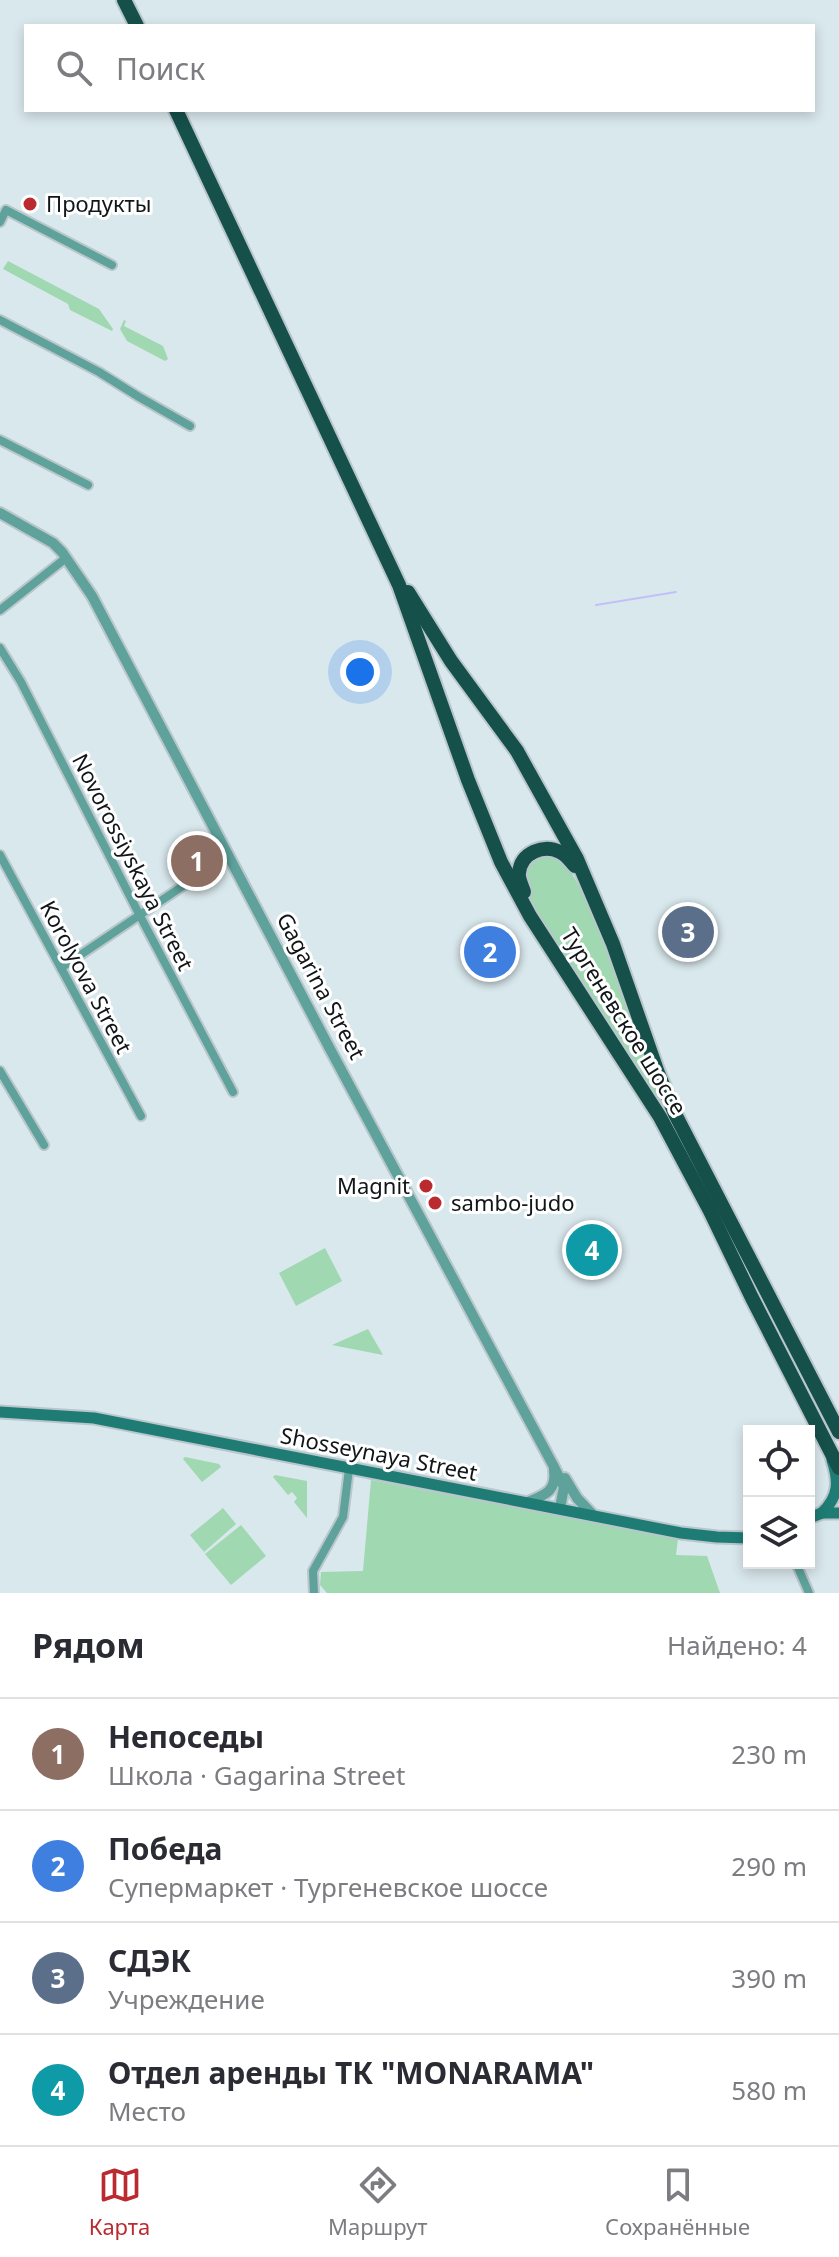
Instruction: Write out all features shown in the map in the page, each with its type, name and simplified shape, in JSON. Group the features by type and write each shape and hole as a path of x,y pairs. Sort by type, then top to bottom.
{"highway":[{"path":"124,0 139,24"},
{"path":"131,0 139,24"},
{"path":"180,112 401,585"},
{"name":"Тургеневское шоссе","path":"401,585 451,661 517,751 553,814 587,881 613,944 675,1114 839,1432"},
{"name":"Тургеневское шоссе","path":"401,585 468,780 501,862 530,916 660,1117 839,1468"},
{"path":"530,916 518,874 523,861 532,852 546,848 558,850 567,856 587,881"}],"main road":[{"name":"Shosseynaya Street","path":"0,1412 94,1418 681,1533 743,1538"},
{"path":"815,1516 830,1506 838,1490 835,1469 823,1435"},
{"path":"822,1513 839,1513"}],"street":[{"path":"0,222 3,209 112,265"},
{"path":"0,320 99,372 190,426"},
{"path":"0,440 88,485"},
{"name":"Gagarina Street","path":"0,513 53,543 92,596 553,1465 564,1487 560,1508"},
{"path":"0,610 66,558"},
{"name":"Novorossiyskaya Street","path":"0,648 21,682 233,1092"},
{"name":"Korolyova Street","path":"0,855 141,1116"},
{"path":"61,968 229,855"},
{"path":"0,1071 44,1145"},
{"path":"528,1502 552,1489 555,1480 553,1465"},
{"path":"553,1465 593,1515"},
{"path":"314,1593 313,1571 343,1517 349,1469"},
{"path":"799,1569 809,1593"}],"green space":[{"path":"8,261 99,309 112,331 70,310 68,304 3,269"},
{"path":"124,320 124,326 163,346 168,359 165,361 127,341 120,329"},
{"path":"556,854 576,880 592,912 668,1117 559,950 529,898 524,873 534,855"},
{"path":"325,1248 342,1281 296,1306 279,1273"},
{"path":"368,1329 383,1355 332,1345"},
{"path":"183,1459 221,1467 202,1482"},
{"path":"273,1477 307,1481 307,1518 294,1502 297,1498 292,1492 288,1495"},
{"path":"371,1480 678,1539 676,1555 707,1556 720,1593 327,1593 320,1585 321,1572 363,1571"},
{"path":"223,1508 236,1524 204,1552 190,1535"},
{"path":"241,1525 266,1556 231,1585 205,1554"}],"waterway":[{"path":"596,605 676,592"}],"place":[{"name":"Продукты","path":"30,204"},
{"name":"Непоседы","path":"197,861"},
{"name":"СДЭК","path":"688,932"},
{"name":"Победа","path":"490,952"},
{"name":"Magnit","path":"426,1186"},
{"name":"sambo-judo","path":"435,1203"},
{"name":"Отдел аренды ТК \"MONARAMA\"","path":"592,1250"}]}
